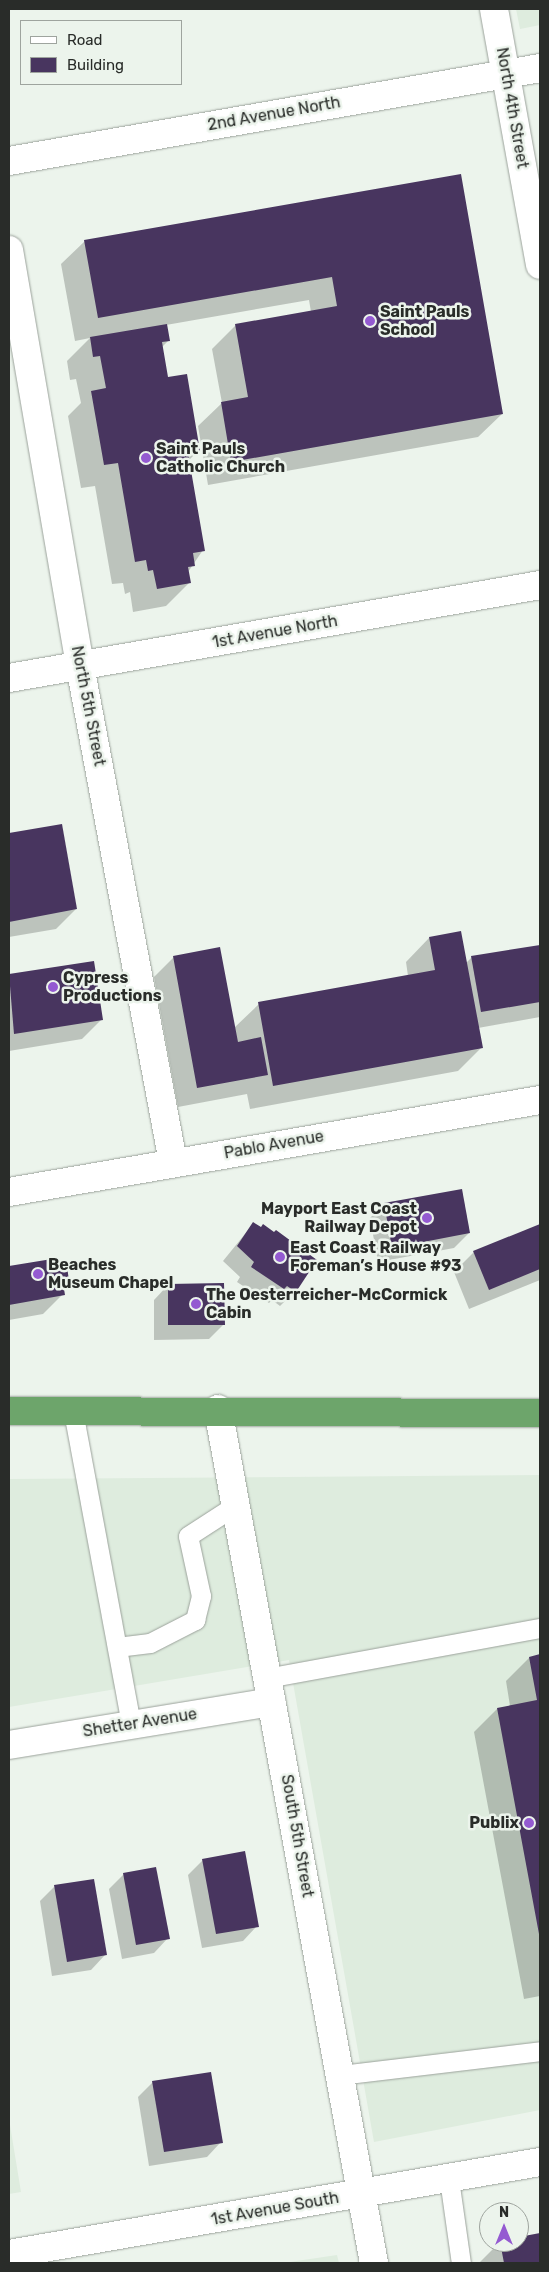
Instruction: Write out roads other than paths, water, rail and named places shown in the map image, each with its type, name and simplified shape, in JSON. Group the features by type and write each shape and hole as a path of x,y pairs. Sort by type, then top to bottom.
{"highway":[{"path":"9,1411 218,1410 540,1413"}],"street":[{"name":"North 4th Street","path":"494,9 540,266"},
{"name":"2nd Avenue North","path":"9,161 540,68"},
{"name":"North 5th Street","path":"9,250 80,666 173,1162"},
{"name":"1st Avenue North","path":"9,678 540,585"},
{"name":"Pablo Avenue","path":"9,1192 173,1162 540,1100"},
{"name":"South 5th Street","path":"218,1410 374,2263"},
{"name":"Shetter Avenue","path":"9,1745 131,1725 270,1690"},
{"name":"1st Avenue South","path":"9,2254 540,2162"}],"lane":[{"path":"73,1410 131,1725"},
{"path":"116,1647 150,1642 194,1620 201,1596 188,1536 236,1505"},
{"path":"270,1690 540,1628"},
{"path":"340,2075 540,2051"},
{"path":"449,2179 461,2263"}],"place":[{"name":"Saint Pauls School","path":"370,321"},
{"name":"Saint Pauls Catholic Church","path":"146,458"},
{"name":"Cypress Productions","path":"53,987"},
{"name":"Mayport East Coast Railway Depot","path":"427,1218"},
{"name":"East Coast Railway Foreman’s House #93","path":"280,1257"},
{"name":"Beaches Museum Chapel","path":"38,1274"},
{"name":"The Oesterreicher-McCormick Cabin","path":"196,1304"},
{"name":"Publix","path":"529,1823"}]}
